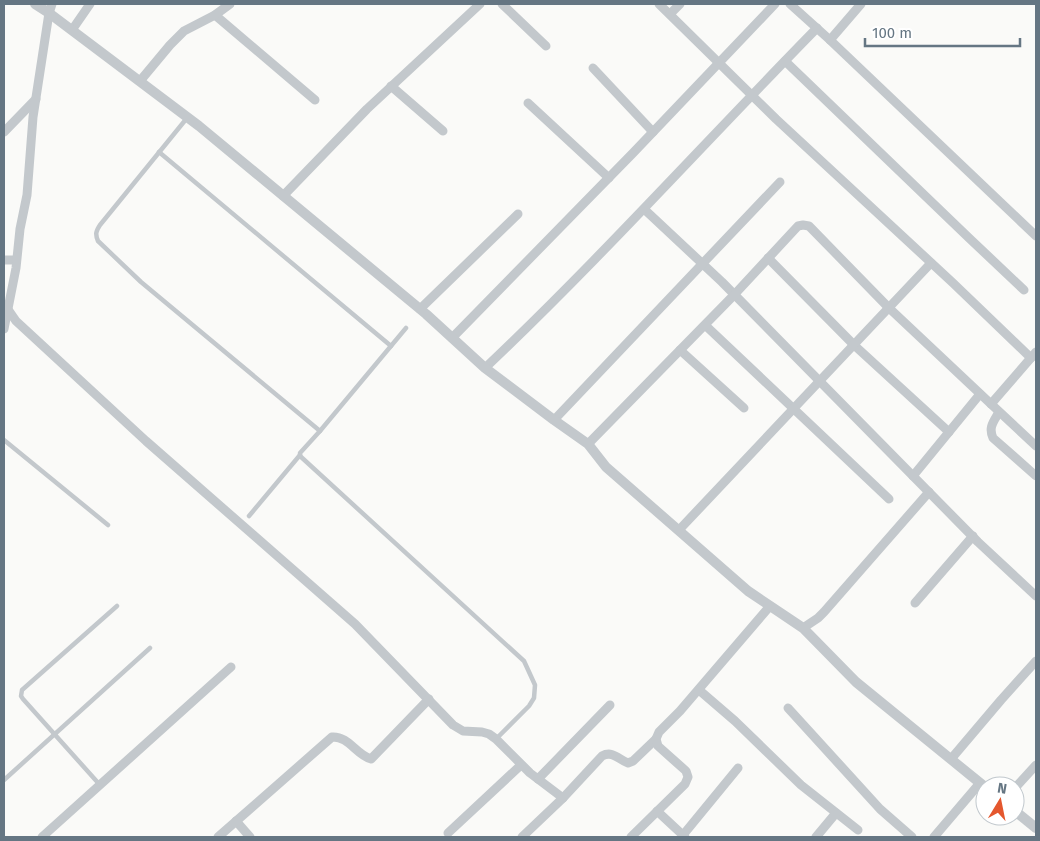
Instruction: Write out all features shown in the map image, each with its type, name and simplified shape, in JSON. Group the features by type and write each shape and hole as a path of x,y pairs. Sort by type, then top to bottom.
{"street":[{"path":"35,4 51,8 72,30 188,117 420,309 485,368 588,444 606,467 748,591 803,628 856,682 975,779"},
{"path":"72,30 90,4"},
{"path":"140,81 184,31 214,16 230,4"},
{"path":"283,196 367,109 480,4"},
{"path":"502,4 546,46"},
{"path":"659,4 752,95 931,263 1034,355 990,404"},
{"path":"670,14 680,4"},
{"path":"452,338 609,178 775,4"},
{"path":"790,4 1036,236"},
{"path":"830,40 860,4"},
{"path":"4,329 27,195 36,98 51,8"},
{"path":"214,16 315,100"},
{"path":"485,368 536,320 817,28"},
{"path":"785,61 1024,290"},
{"path":"593,68 653,132"},
{"path":"391,86 443,131"},
{"path":"4,132 36,98"},
{"path":"528,103 609,178"},
{"path":"554,420 780,182"},
{"path":"644,209 734,295 972,536 1036,596"},
{"path":"420,309 518,214"},
{"path":"588,444 734,295 798,226 803,225 809,226 889,308 1036,446"},
{"path":"768,258 854,345 949,432"},
{"path":"4,260 16,260"},
{"path":"678,530 931,263"},
{"path":"7,308 22,327 146,441 355,624 453,725 463,730 489,734 538,780 563,798"},
{"path":"705,325 889,499"},
{"path":"680,350 744,408"},
{"path":"913,476 980,394"},
{"path":"999,412 990,430 993,438 1036,476"},
{"path":"803,628 824,612 929,492"},
{"path":"915,603 972,536"},
{"path":"522,837 563,798 602,756 613,754 623,762 628,763 633,761 656,740 659,732 699,690 770,606"},
{"path":"951,759 1036,661"},
{"path":"42,837 231,668"},
{"path":"699,690 735,721 801,784 858,830"},
{"path":"218,837 332,737 341,738 371,759 429,699"},
{"path":"538,780 610,705"},
{"path":"788,708 880,809 912,837"},
{"path":"635,836 685,784 688,777 686,771 658,746 656,740"},
{"path":"448,833 521,765"},
{"path":"1025,777 1036,765"},
{"path":"657,812 684,836 738,768"},
{"path":"934,837 975,793"},
{"path":"816,837 836,812"},
{"path":"1025,819 1036,828"},
{"path":"236,821 250,837"}],"lane":[{"path":"188,117 100,225 95,235 98,241 141,282 320,431"},
{"path":"159,152 391,346"},
{"path":"249,516 406,328"},
{"path":"4,440 108,525"},
{"path":"300,455 524,661 535,685 534,698 529,706 496,739"},
{"path":"100,785 23,699 21,693 22,690 117,606"},
{"path":"4,780 150,648"}]}
